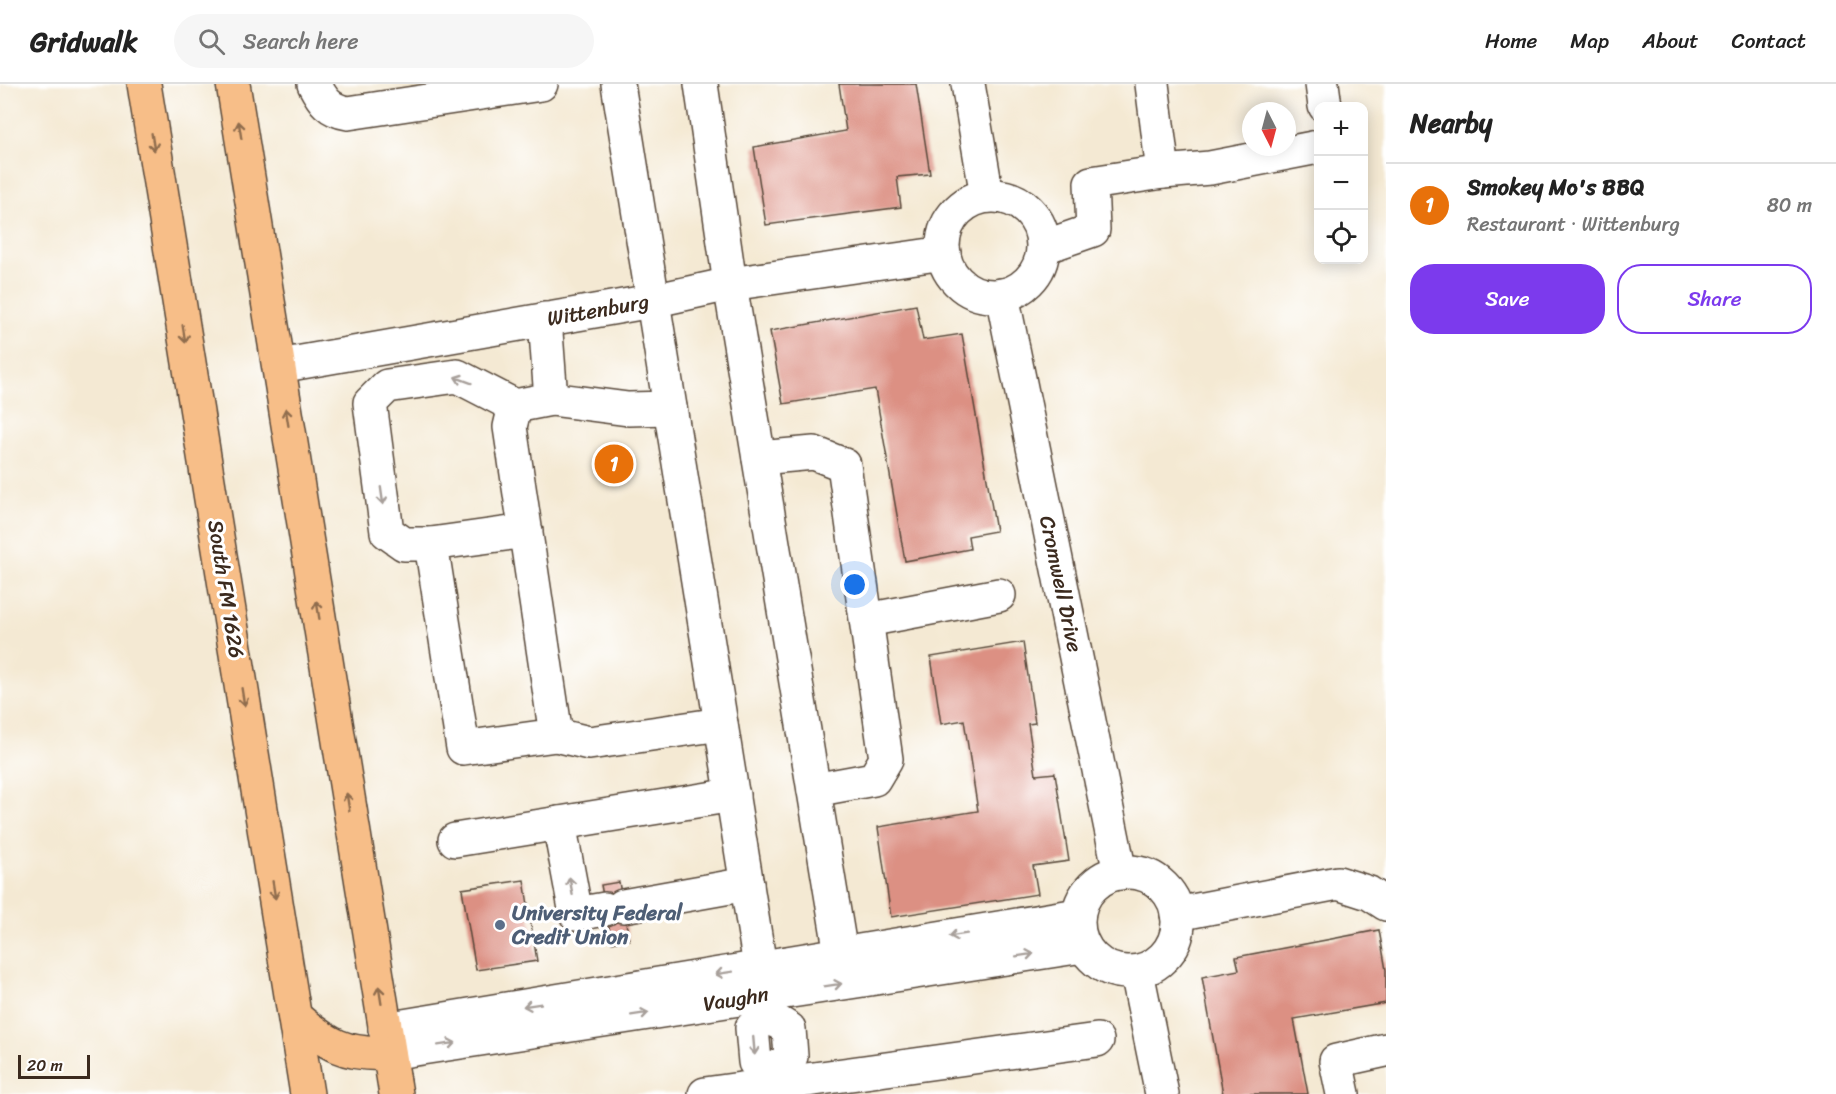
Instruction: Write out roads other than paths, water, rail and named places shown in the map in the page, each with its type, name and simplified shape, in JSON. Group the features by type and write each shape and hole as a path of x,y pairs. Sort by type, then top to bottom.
{"main road":[{"name":"South FM 1626","path":"144,84 307,1094"},
{"path":"233,84 396,1094"},
{"path":"295,1017 326,1043 369,1054 387,1041"}],"street":[{"path":"314,84 324,101 334,111 348,113 541,84"},
{"path":"618,84 764,993 752,1028 755,1062 775,1079"},
{"path":"701,84 732,292 841,954"},
{"path":"968,84 987,196"},
{"path":"1152,84 1163,172"},
{"path":"1322,84 1324,102"},
{"path":"1044,247 1093,230 1091,183 1163,172 1210,168 1314,148"},
{"path":"987,196 1004,197 1020,204 1033,215 1041,230 1044,247 1040,264 1031,278 1018,289 1002,295 986,295 971,290 931,255 944,237 949,222 959,210 972,201 987,196"},
{"name":"Wittenburg","path":"279,366 652,301 732,292 931,255"},
{"name":"Cromwell Drive","path":"1002,295 1120,873"},
{"path":"544,319 552,399"},
{"path":"526,531 431,544 404,544 387,532 370,403 387,386 457,376 515,406 552,399 627,409 670,408"},
{"path":"515,406 510,427 556,735"},
{"path":"759,458 814,453 844,465 886,759 874,779 814,790"},
{"path":"431,544 463,748 556,735 589,743 721,723"},
{"path":"867,620 999,595"},
{"path":"455,840 733,795"},
{"path":"559,824 576,914 747,884"},
{"path":"1120,873 1137,873 1154,879 1167,890 1176,905 1177,914 1179,923 1176,940 1167,955 1153,966 1137,972 1121,972 1106,968 1093,958 1081,931 1083,900 1092,887 1105,878 1120,873"},
{"path":"1177,914 1338,883 1370,893 1384,892"},
{"name":"Vaughn","path":"387,1041 764,993 1081,931"},
{"name":"Vaughn","path":"764,993 841,954 1081,931"},
{"path":"1137,972 1162,1094"},
{"path":"705,1094 775,1079 1096,1040"},
{"path":"1343,1094 1336,1061 1386,1050"}],"place":[{"name":"Smokey Mo's BBQ","path":"614,464"},
{"name":"University Federal Credit Union","path":"500,925"}]}
